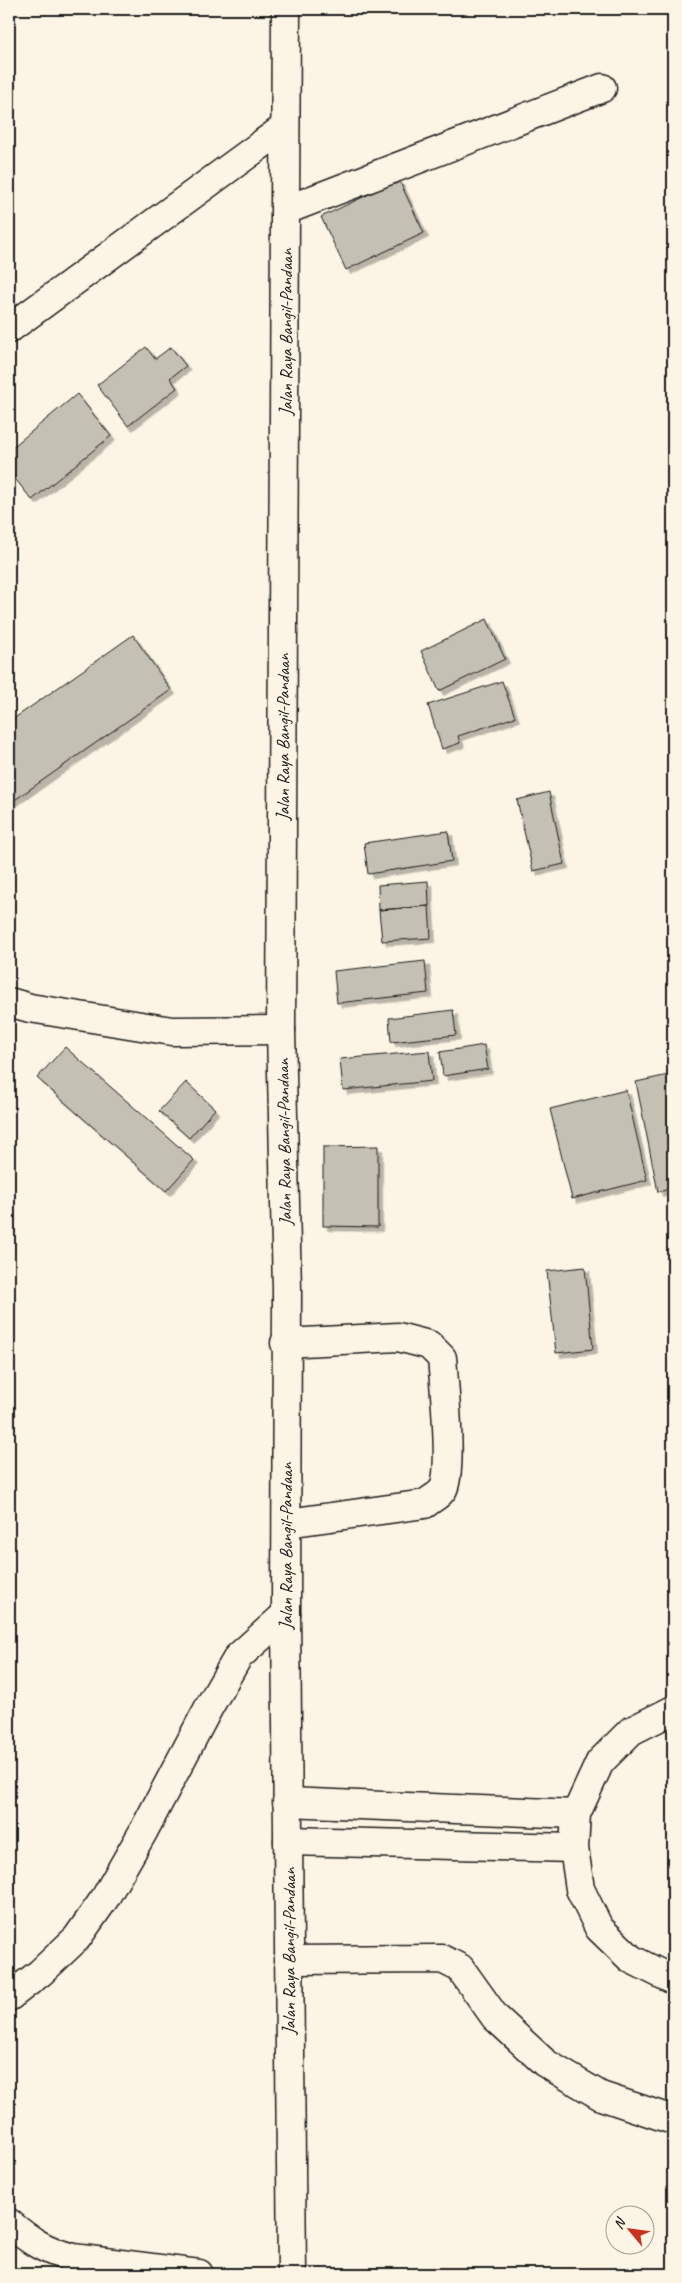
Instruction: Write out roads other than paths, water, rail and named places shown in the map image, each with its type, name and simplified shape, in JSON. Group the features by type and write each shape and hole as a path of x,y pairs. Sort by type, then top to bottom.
{"main road":[{"name":"Jalan Raya Bangil-Pandaan","path":"286,9 281,1030 287,1290 285,1343 286,1614 292,2274"},
{"path":"286,210 602,88"},
{"path":"9,329 285,127"},
{"path":"9,1002 30,1008 172,1031 281,1030"},
{"path":"285,1343 398,1337 429,1345 442,1358 447,1460 447,1478 442,1490 425,1504 287,1523"},
{"path":"9,1997 77,1938 105,1898 143,1832 238,1657 286,1614"},
{"path":"673,1710 631,1731 600,1762 576,1814 574,1848 580,1889 599,1928 631,1959 673,1980"},
{"path":"287,1802 576,1814"},
{"path":"288,1841 574,1848"},
{"path":"288,1960 442,1959 460,1968 495,2017 546,2063 601,2096 673,2120"},
{"path":"9,2223 31,2242 54,2253 73,2258 199,2274"}]}
